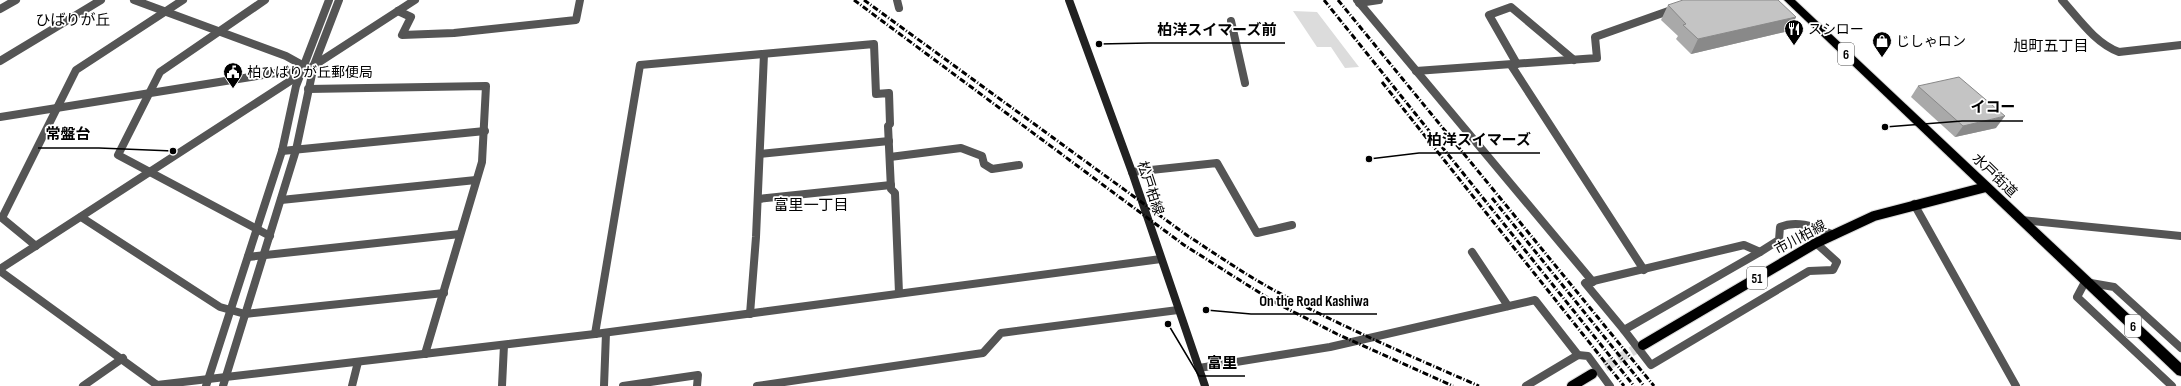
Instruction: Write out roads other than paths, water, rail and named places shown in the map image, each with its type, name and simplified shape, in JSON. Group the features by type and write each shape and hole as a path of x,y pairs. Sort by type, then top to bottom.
{"highway":[{"name":"水戸街道","path":"1788,0 2181,371"}],"main road":[{"name":"松戸柏線","path":"1069,0 1132,172 1205,386"},
{"name":"市川柏線","path":"1643,345 1816,244 1874,216 1914,204 1986,187"},
{"path":"1572,386 1592,374"}],"street":[{"path":"0,9 16,0"},
{"path":"0,61 101,0"},
{"path":"134,0 286,56 302,70"},
{"path":"36,246 2,218 79,67 183,0"},
{"path":"265,0 162,68 118,155 149,174 270,236"},
{"path":"207,383 282,151 296,86 329,0"},
{"path":"224,382 296,150 314,65 339,0"},
{"path":"413,0 314,65 302,70 149,174 0,270 157,385 224,382 358,362 595,334 1161,259"},
{"path":"398,11 410,17 402,35 454,33 576,20 580,0"},
{"path":"897,0 898,8"},
{"path":"1358,1 1379,0"},
{"path":"2062,0 2102,43 2112,50 2118,52 2181,45"},
{"path":"1358,1 1593,282"},
{"path":"1416,71 1597,58 1595,37 1685,5"},
{"path":"1574,60 1511,7 1489,15 1514,64 1644,270"},
{"path":"1231,21 1245,83"},
{"path":"595,334 640,65 874,44 876,94 889,93 890,124 888,126 891,189 895,193 899,293"},
{"path":"750,314 758,199 764,54"},
{"path":"0,117 302,70"},
{"path":"308,89 486,86 485,131 482,162 425,354"},
{"path":"282,151 485,131"},
{"path":"760,154 889,141"},
{"path":"890,157 961,148 982,156 984,164 992,169 1019,165"},
{"path":"1132,172 1217,163 1257,233 1292,225"},
{"path":"281,200 476,180"},
{"path":"758,199 891,185"},
{"path":"1914,204 2016,386"},
{"path":"81,217 220,307 246,314 444,293"},
{"path":"2021,220 2181,236"},
{"path":"1624,330 1779,240 1780,227 1787,222 1804,224 1834,235"},
{"path":"248,257 460,234"},
{"path":"1760,252 1744,245 1585,284 1651,365 1809,271 1834,270 1837,262 1816,244"},
{"path":"1472,252 1508,306"},
{"path":"2172,386 2077,297 2085,282 2114,287 2181,348"},
{"path":"1199,368 1330,347 1535,300 1578,356"},
{"path":"756,386 984,352 1001,333 1178,310"},
{"path":"604,386 606,332"},
{"path":"502,386 504,345"},
{"path":"1526,386 1578,356 1588,356 1610,386"},
{"path":"83,386 122,358"},
{"path":"352,386 358,362"},
{"path":"623,386 698,375 697,386"}],"tunnel":[{"path":"1592,374 1643,345"}],"railway":[{"path":"854,0 1184,245 1276,303 1337,334 1453,386"},
{"path":"864,0 1188,236 1247,274 1283,295 1331,319 1479,386"},
{"path":"1324,0 1634,386"},
{"path":"1338,0 1654,386"},
{"path":"1382,82 1624,386"},
{"path":"1492,198 1644,386"}],"place":[{"name":"柏洋スイマーズ前","path":"1099,44"},
{"name":"スシロー","path":"1794,46"},
{"name":"じしゃロン","path":"1882,58"},
{"name":"柏ひばりが丘郵便局","path":"233,89"},
{"name":"イコー","path":"1885,127"},
{"name":"常盤台","path":"173,151"},
{"name":"柏洋スイマーズ","path":"1369,159"},
{"name":"On the Road Kashiwa","path":"1206,310"},
{"name":"富里","path":"1168,324"}],"district":[{"name":"ひばりが丘","path":"73,20"},
{"name":"旭町五丁目","path":"2051,46"},
{"name":"富里一丁目","path":"811,205"}]}
